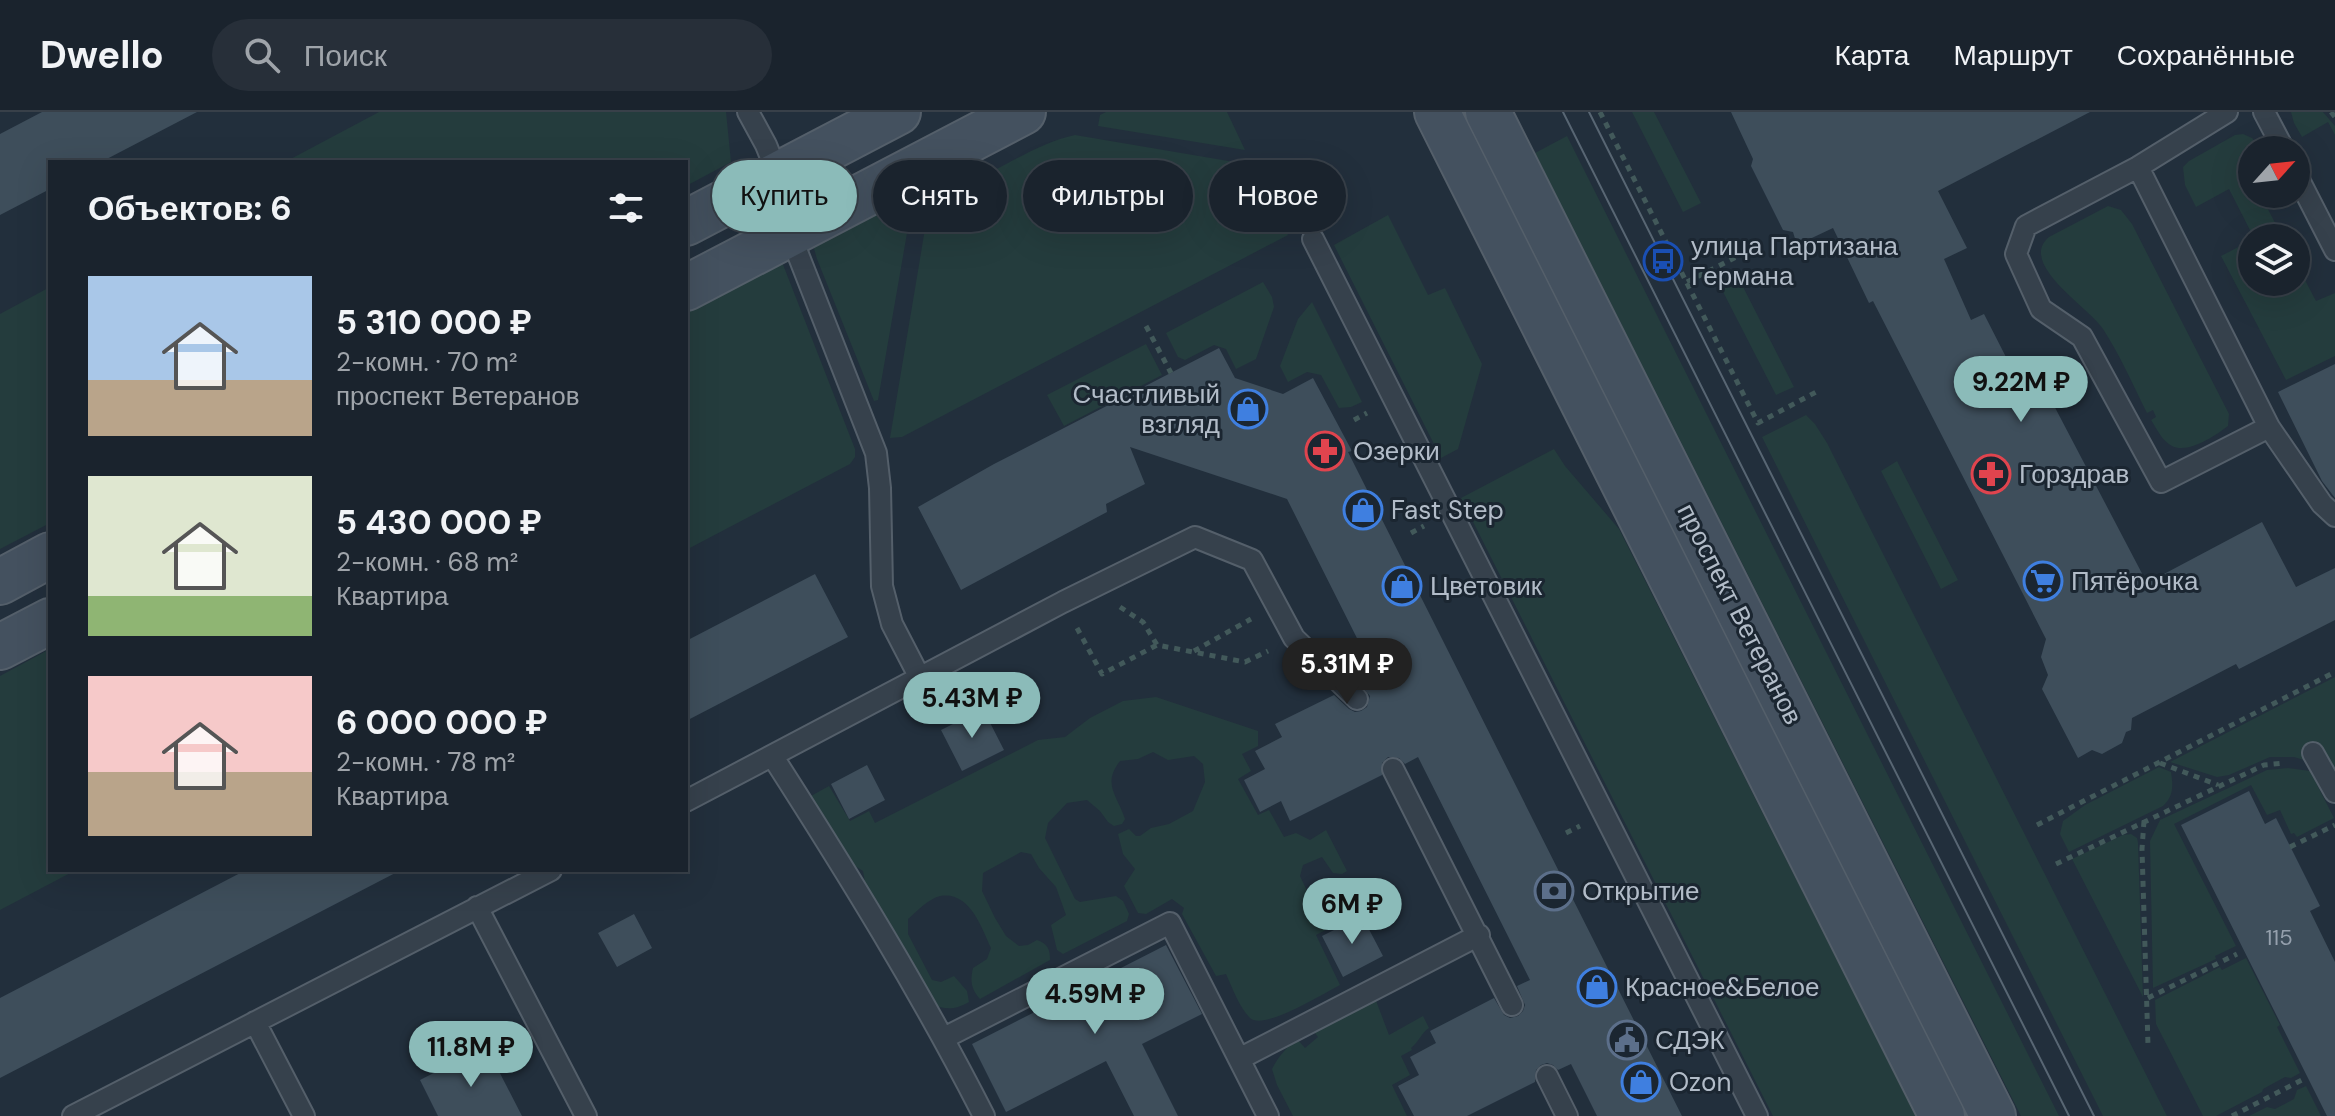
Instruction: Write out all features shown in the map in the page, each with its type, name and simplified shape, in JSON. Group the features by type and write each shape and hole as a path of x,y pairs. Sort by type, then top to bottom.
{"main road":[{"path":"807,160 898,112"},
{"path":"688,287 1023,112"},
{"name":"проспект Ветеранов","path":"1437,112 1942,1116"},
{"name":"проспект Ветеранов","path":"1488,112 1993,1116"},
{"path":"688,222 712,209"},
{"path":"0,582 48,556"},
{"path":"0,647 48,622"}],"lane":[{"path":"748,112 772,160"},
{"path":"2227,112 2138,167 2026,226 2016,254 2041,309 2082,337 2161,482 2269,427"},
{"path":"2264,112 2277,136"},
{"path":"2138,167 2269,427 2322,504 2335,516"},
{"path":"2310,201 2335,250"},
{"path":"790,234 876,453 880,488 882,586 892,624 920,678"},
{"path":"1313,239 1757,1116"},
{"path":"688,800 1063,602 1195,537 1252,560 1294,638 1357,699"},
{"path":"773,757 853,882 944,1038 984,1116"},
{"path":"2317,760 2335,792"},
{"path":"1393,769 1512,1005"},
{"path":"73,1116 547,872"},
{"path":"477,907 586,1116"},
{"path":"944,1038 1170,923 1268,1116"},
{"path":"1239,1059 1479,935"},
{"path":"255,1022 304,1116"},
{"path":"1547,1076 1567,1116"}],"path":[{"path":"1600,112 1758,423 1818,391"},
{"path":"2331,112 2335,117"},
{"path":"1687,282 1748,251"},
{"path":"1146,326 1171,373"},
{"path":"1094,587 1143,622 1157,645"},
{"path":"1063,602 1102,674 1157,645 1245,662 1294,638"},
{"path":"1193,652 1277,605"},
{"path":"2037,825 2335,672"},
{"path":"2056,864 2264,765 2317,760"},
{"path":"2159,763 2219,786"},
{"path":"2145,820 2142,849 2148,1045"},
{"path":"2290,847 2335,825"},
{"path":"2148,998 2237,954"},
{"path":"2232,1116 2302,1080"}],"green space":[{"path":"379,112 726,112 731,160 712,160 712,172 688,185 688,160 289,160"},
{"path":"1106,112 1227,112 1245,150 1098,126 1100,115"},
{"path":"1632,112 1654,112 1701,203 1683,212"},
{"path":"2291,112 2323,112 2335,126 2335,135 2328,122 2304,136 2294,123"},
{"path":"1075,135 1222,160 1209,160 1209,232 1286,232 1288,235 902,437 890,438 924,232 1007,232 1007,164 1049,143"},
{"path":"2235,135 2248,136 2238,136 2238,207 2229,189 2196,207 2185,185 2183,167"},
{"path":"1567,136 2059,1116 2021,1116 1535,153"},
{"path":"2108,206 2121,210 2132,224 2229,414 2228,426 2193,446 2178,448 2163,438 2151,420 2156,417 2153,410 2147,413 2103,329 2059,285 2042,260 2042,248 2049,237"},
{"path":"2239,208 2267,208 2276,224 2247,224"},
{"path":"873,214 873,232 907,232 878,400 874,401 813,245 838,232 857,232 857,222"},
{"path":"1388,215 1428,295 1445,288 1482,364 1458,449 1441,458 1334,245"},
{"path":"2238,247 2238,288 2221,256"},
{"path":"782,262 855,449 855,457 850,464 688,549 688,312"},
{"path":"1737,275 1794,387 1776,395 1719,284"},
{"path":"1263,282 1274,307 1256,359 1236,369 1226,349 1214,345 1185,360 1178,357 1166,333"},
{"path":"48,288 48,524 0,549 0,314"},
{"path":"2310,290 2316,301 2335,293 2335,356 2286,380 2242,296 2310,296"},
{"path":"1312,302 1362,402 1351,407 1339,408 1321,375 1307,372 1288,382 1280,366 1298,319"},
{"path":"1146,344 1162,375 1064,426 1047,395"},
{"path":"1806,415 1827,443 2167,1116 2103,1116 1762,437"},
{"path":"1554,449 1619,529 1916,1116 1773,1116 1461,498"},
{"path":"1897,461 1958,580 1941,589 1881,471"},
{"path":"48,650 48,872 72,872 0,910 0,676"},
{"path":"2335,677 2335,772 2320,745 2302,754 2304,760 2270,757 2217,777 2170,762"},
{"path":"1156,697 1258,731 1258,746 1242,754 1251,771 1238,779 1258,815 1269,810 1284,837 1296,833 1310,840 1326,830 1347,871 1333,873 1322,857 1303,865 1300,876 1316,910 1327,916 1349,902 1344,882 1350,879 1364,907 1316,935 1340,985 1280,1015 1257,1021 1242,1008 1226,974 1216,976 1182,914 1184,908 1172,899 1146,914 1138,913 1124,886 1135,869 1123,854 1118,834 1129,829 1140,836 1151,828 1169,824 1193,811 1205,782 1203,764 1194,756 1168,760 1153,752 1138,759 1120,761 1115,769 1112,783 1125,819 1122,824 1114,826 1108,822 1087,800 1067,803 1048,823 1045,838 1075,899 1080,902 1116,896 1123,901 1129,914 1127,921 1063,954 1057,950 1051,925 1066,915 1056,887 1031,854 1021,852 983,873 982,891 1006,936 1019,946 1037,940 1041,942 1048,947 1050,960 980,999 972,985 973,968 987,959 991,948 967,905 950,896 940,896 908,919 908,934 932,980 941,982 954,976 967,991 969,1002 950,1008 931,1004 865,882 863,871 847,861 809,802 811,796 829,786 850,821 869,811 875,823 1038,740 1065,737 1090,718 1123,701"},
{"path":"2159,767 2171,772 2172,777 2171,794 2163,806 2069,852 2060,834 2063,821 2085,805"},
{"path":"2288,768 2310,771 2334,818 2297,837 2291,834 2280,810 2267,815 2251,785 2174,824 2236,946 2215,956 2216,959 2153,988 2150,841 2160,820 2267,770"},
{"path":"2131,834 2138,843 2143,997 2072,859"},
{"path":"2246,958 2300,1073 2291,1078 2285,1077 2216,1116 2203,1116 2156,1024 2155,1000 2220,967 2222,970"},
{"path":"1375,998 1389,1035 1423,1016 1429,1028 1412,1050 1401,1056 1410,1075 1392,1085 1407,1116 1293,1116 1272,1069 1277,1061 1297,1039 1305,1048 1318,1037 1310,1027"},
{"path":"2306,1086 2321,1116 2249,1116 2267,1107 2275,1109 2294,1099 2297,1090"}],"building":[{"path":"42,112 197,112 105,160 48,160 48,190 0,215 0,134"},
{"path":"1731,112 2090,112 1938,191 1967,248 1944,259 1971,320 1984,314 2032,408 2050,398 2147,583 2262,522 2296,587 2335,568 2335,620 2239,669 2236,664 2132,718 2131,730 2126,732 2122,743 2102,754 2092,750 2078,758 2042,689 2048,675 2041,657 2046,639 1873,301 1869,303 1833,228 1797,245 1793,232 1783,230 1751,166 1753,159"},
{"path":"1219,348 1235,378 1283,394 1313,378 1682,1116 1597,1116 1571,1064 1558,1070 1547,1063 1536,1070 1535,1082 1467,1116 1414,1116 1398,1086 1419,1075 1410,1057 1436,1043 1430,1031 1494,998 1504,1015 1510,1018 1518,1016 1525,1005 1517,986 1530,980 1418,757 1405,764 1399,758 1388,757 1382,763 1382,775 1290,821 1281,801 1260,812 1244,780 1265,769 1255,751 1282,737 1275,724 1334,695 1349,709 1361,711 1367,707 1370,696 1358,682 1375,674 1287,499 1130,447 1145,484 1106,504 1107,512 961,590 918,507 994,464"},
{"path":"2335,364 2335,498 2322,481 2278,392"},
{"path":"815,574 848,637 688,720 688,640"},
{"path":"983,709 1004,750 962,771 941,730"},
{"path":"867,765 885,800 849,819 831,784"},
{"path":"2249,791 2265,824 2276,818 2320,906 2310,911 2335,962 2335,1116 2327,1116 2181,825"},
{"path":"242,872 397,872 0,1078 0,998"},
{"path":"634,914 652,948 617,967 598,933"},
{"path":"1362,916 1383,956 1343,977 1322,936"},
{"path":"1166,945 1202,1014 1142,1044 1178,1116 1134,1116 1106,1061 1006,1112 972,1044"},
{"path":"486,1046 522,1116 438,1116 420,1080"}],"tram line":[{"path":"1563,112 2069,1116"},
{"path":"1589,112 2094,1116"}],"place":[{"name":"улица Партизана Германа","path":"1663,261"},
{"name":"Счастливый взгляд","path":"1248,409"},
{"name":"Озерки","path":"1325,451"},
{"name":"Горздрав","path":"1991,474"},
{"name":"Fast Step","path":"1363,510"},
{"name":"Пятёрочка","path":"2043,581"},
{"name":"Цветовик","path":"1402,586"},
{"name":"Открытие","path":"1554,891"},
{"name":"Красное&Белое","path":"1597,987"},
{"name":"СДЭК","path":"1627,1040"},
{"name":"Ozon","path":"1641,1082"}]}
